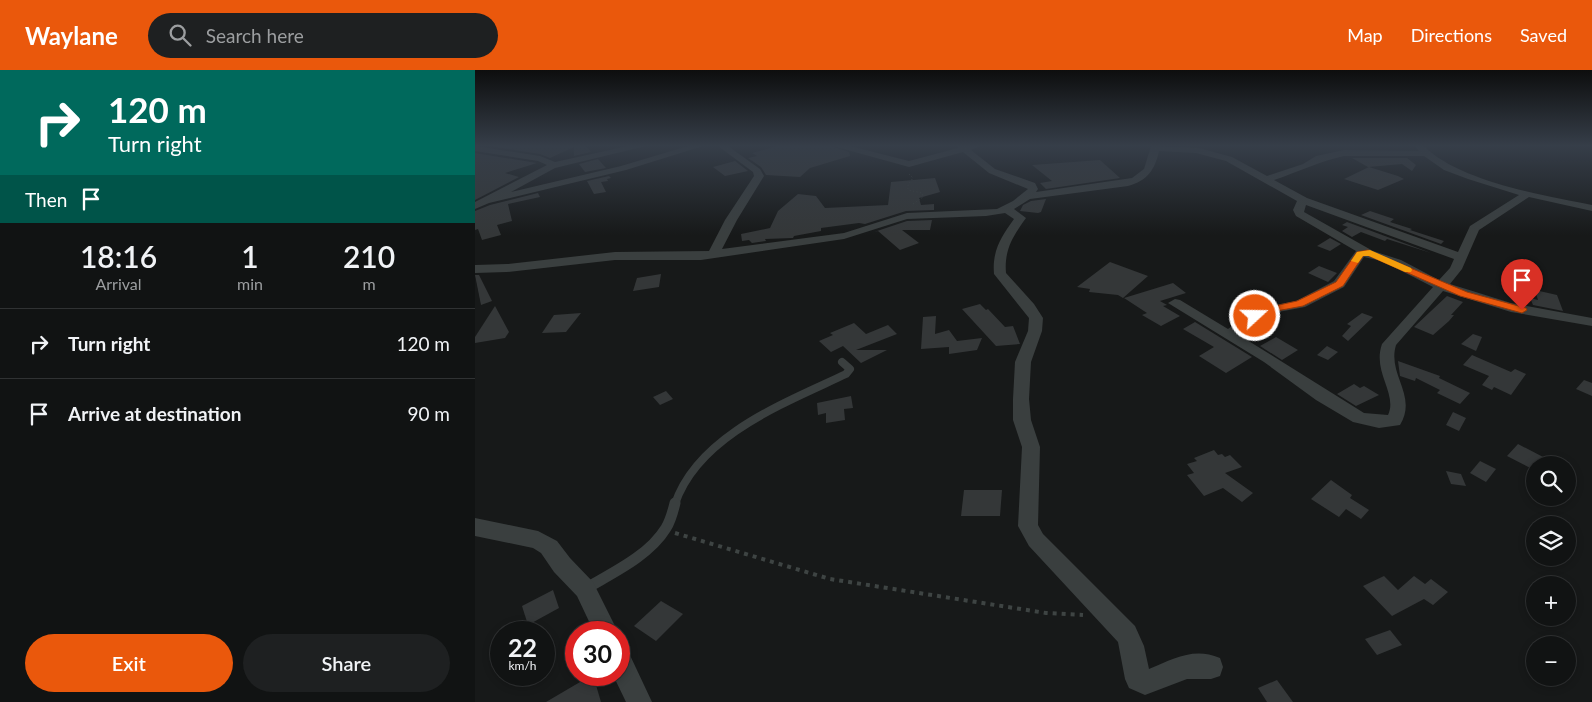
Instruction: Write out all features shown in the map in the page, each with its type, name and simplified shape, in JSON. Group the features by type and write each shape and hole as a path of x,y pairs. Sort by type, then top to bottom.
{"street":[{"path":"475,206 531,175"},
{"path":"488,200 591,175"},
{"path":"714,254 731,220 759,175"},
{"path":"1005,175 1031,184 1033,188 1027,196"},
{"path":"475,268 507,268 615,256 714,254 844,236 859,233 888,220 909,216 987,214 1007,210 1015,202 1027,196 1128,183 1140,180 1143,175"},
{"path":"1259,175 1303,200 1461,257"},
{"path":"1267,180 1280,175"},
{"path":"1471,175 1527,194 1592,208"},
{"path":"1175,303 1353,414 1368,421 1394,421 1400,409 1399,400 1387,371 1385,351 1389,344 1440,285 1448,279 1461,257 1474,228 1527,194"},
{"path":"1303,200 1299,210 1300,214 1368,253 1440,285 1504,306 1592,322"},
{"path":"1007,210 1021,218 1003,240 1000,247 1000,274 1029,307 1036,318 1035,331 1023,362 1021,374 1022,420 1031,447 1027,513 1029,526 1036,540 1127,634 1132,646 1136,675 1141,681 1150,682 1189,665 1202,664 1211,667"},
{"path":"1229,335 1255,316 1269,310 1300,304 1339,284 1360,254 1368,253"},
{"path":"475,527 538,540 549,547 562,565 585,589 601,621"},
{"path":"630,683 639,702"}],"lane":[{"path":"585,589 622,566 665,530 681,490 694,471 714,449 754,419 846,374 850,369 842,362"}],"path":[{"path":"910,175 913,178 908,185 908,190 923,194 923,197 913,204"},
{"path":"665,530 830,579 1046,613 1112,617"}],"building":[{"path":"475,175 519,177 475,200"},
{"path":"774,175 802,175 800,177"},
{"path":"1045,175 1117,175 1120,178 1046,189 1040,183 1052,181"},
{"path":"1351,175 1396,175 1404,179 1378,190 1344,179"},
{"path":"609,176 611,178 607,179 608,181 601,182 606,192 594,194 587,181"},
{"path":"935,178 940,192 919,198 921,205 934,204 934,210 906,211 865,224 859,223 821,228 821,231 794,236 793,238 765,239 766,241 752,243 749,240 742,241 741,234 770,228 778,211 798,194 816,196 825,208 888,205 891,182"},
{"path":"538,193 540,197 508,204 512,221 497,225 501,235 482,240 478,229 475,230 475,211 490,205"},
{"path":"1046,199 1041,212 1020,211 1023,205 1031,201"},
{"path":"1370,211 1394,219 1390,222 1444,241 1441,244 1361,215"},
{"path":"932,220 930,230 902,230 919,243 900,250 878,231 874,232 907,221"},
{"path":"1347,222 1431,253 1387,239 1385,241 1361,232 1352,237 1342,231 1348,227 1342,225"},
{"path":"1330,238 1341,244 1330,251 1317,246"},
{"path":"1110,262 1148,276 1123,298 1118,295 1089,292 1090,289 1077,287"},
{"path":"1319,266 1337,273 1328,282 1308,273"},
{"path":"661,274 659,287 633,291 637,278"},
{"path":"475,275 479,275 492,301 481,305"},
{"path":"1173,283 1186,293 1160,301 1167,305 1163,306 1180,316 1161,326 1142,315 1147,313 1124,298"},
{"path":"1535,290 1557,295 1563,311 1533,305 1530,298 1538,300"},
{"path":"1447,296 1463,302 1451,315 1454,315 1449,321 1433,335 1414,327"},
{"path":"980,304 986,310 988,309 1005,327 1013,326 1020,344 996,346 962,309"},
{"path":"495,306 509,332 505,338 475,343 475,337"},
{"path":"581,313 566,332 542,333 554,315"},
{"path":"1362,313 1373,317 1348,341 1342,336 1351,326 1347,324"},
{"path":"936,316 935,334 949,330 957,341 982,338 977,350 949,354 949,347 921,349 923,317"},
{"path":"1195,322 1252,357 1226,373 1199,356 1214,347 1183,329"},
{"path":"854,323 866,334 888,325 897,334 856,350 887,350 861,363 843,346 831,352 819,341 833,335 830,333"},
{"path":"1473,334 1482,337 1476,351 1461,344"},
{"path":"1276,337 1298,350 1282,360 1260,346"},
{"path":"1327,346 1338,352 1328,360 1317,355"},
{"path":"1472,355 1511,372 1515,369 1526,374 1511,395 1494,387 1492,390 1482,385 1489,376 1463,365"},
{"path":"1398,361 1440,376 1439,378 1470,393 1460,404 1437,393 1440,390 1416,378 1415,381 1400,376"},
{"path":"1584,380 1592,383 1592,396 1576,389"},
{"path":"1354,384 1360,388 1364,386 1379,395 1356,406 1337,394"},
{"path":"666,391 673,399 660,405 653,397"},
{"path":"851,396 853,408 844,409 845,420 826,423 826,413 818,415 817,403"},
{"path":"1453,412 1466,418 1459,431 1446,425"},
{"path":"1518,444 1541,456 1526,456 1526,466 1507,456"},
{"path":"1214,450 1218,455 1222,454 1225,457 1230,455 1242,467 1225,473 1253,493 1242,502 1223,488 1204,496 1187,475 1194,473 1187,464 1197,461 1194,458"},
{"path":"1480,461 1496,469 1486,482 1470,473"},
{"path":"1446,471 1461,474 1466,486 1451,484"},
{"path":"1331,480 1352,495 1350,498 1369,510 1361,519 1346,509 1339,517 1311,499"},
{"path":"964,490 1002,490 1000,516 961,516"},
{"path":"1384,576 1398,590 1414,576 1425,584 1431,579 1448,592 1433,605 1424,599 1392,616 1363,586"},
{"path":"553,590 559,608 535,621 527,621 522,606"},
{"path":"661,601 683,614 656,641 634,626"},
{"path":"1390,630 1402,645 1377,655 1365,639"},
{"path":"1277,680 1293,702 1267,702 1258,688"},
{"path":"573,686 596,686 601,702 546,702"}],"slow traffic":[{"path":"1355,261 1360,254 1370,253 1408,270"}],"route":[{"path":"1255,316 1269,310 1300,304 1339,284 1343,281 1360,254 1364,253 1373,254 1463,294 1522,310"}]}
